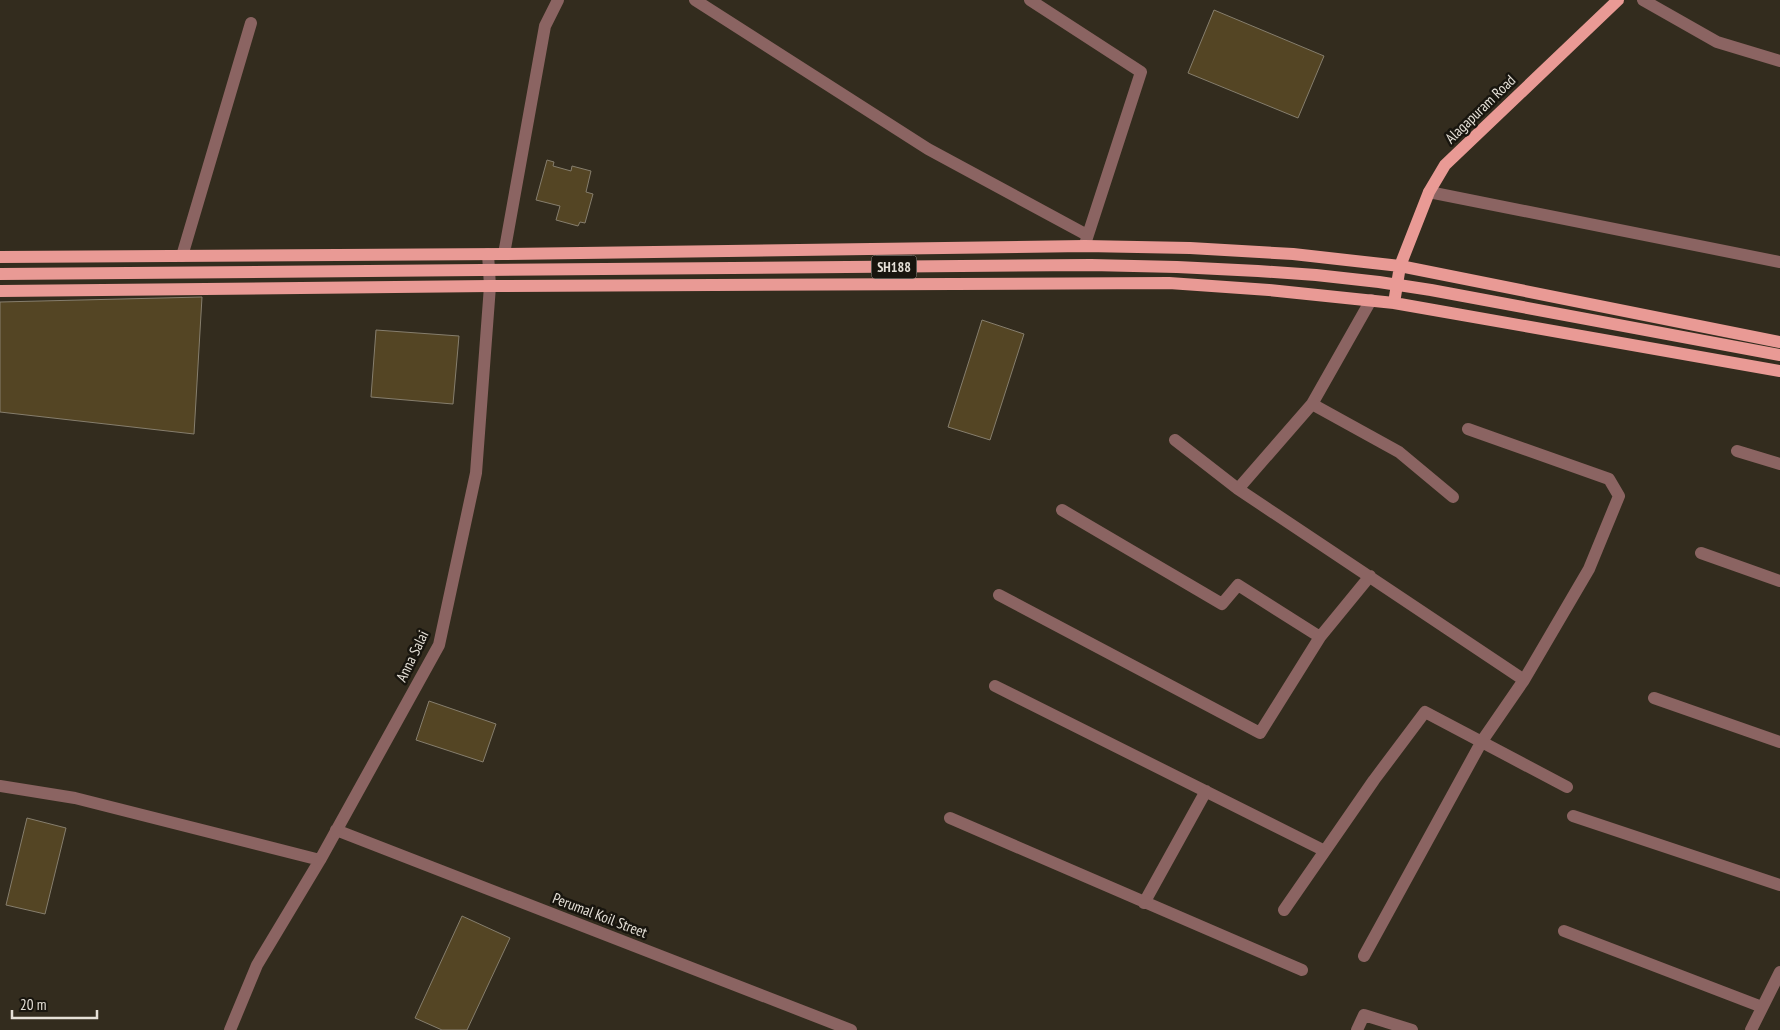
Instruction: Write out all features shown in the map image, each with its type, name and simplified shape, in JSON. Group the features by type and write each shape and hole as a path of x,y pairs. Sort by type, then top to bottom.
{"main road":[{"name":"Alagapuram Road","path":"1394,304 1400,266 1429,192 1445,166 1618,0"},
{"path":"0,257 504,254 1086,240 1274,253 1400,266 1780,342"},
{"name":"SH188","path":"0,274 1091,265 1177,267 1316,275 1422,288 1780,355"},
{"path":"0,291 490,286 1169,283 1372,300 1780,371"}],"street":[{"path":"504,254 545,26 558,0"},
{"path":"695,0 928,149 1086,240 1141,72 1030,0"},
{"path":"1643,0 1718,42 1780,61"},
{"path":"182,256 251,23"},
{"path":"1429,192 1780,262"},
{"name":"Anna Salai","path":"230,1030 257,965 320,860 439,645 476,473 490,286 488,254"},
{"path":"1238,489 1312,404 1372,300"},
{"path":"1312,404 1399,452 1453,497"},
{"path":"1364,956 1482,741 1524,680 1589,569 1619,496 1609,479 1468,429"},
{"path":"1175,440 1238,489 1524,680"},
{"path":"1737,451 1780,464"},
{"path":"1062,510 1222,604 1238,585 1320,637"},
{"path":"1701,553 1780,580"},
{"path":"999,595 1260,733 1320,637 1370,576"},
{"path":"995,686 1325,851"},
{"path":"1654,698 1780,742"},
{"path":"1284,910 1374,780 1425,712 1567,787"},
{"path":"0,786 75,798 320,860"},
{"path":"1144,903 1206,792"},
{"path":"1573,816 1780,885"},
{"path":"950,818 1302,970"},
{"name":"Perumal Koil Street","path":"336,830 852,1030"},
{"path":"1564,931 1762,1008"},
{"path":"1751,1030 1780,972"},
{"path":"1357,1030 1364,1015 1412,1030"}],"building":[{"path":"1214,10 1324,56 1298,118 1188,73"},
{"path":"547,160 554,162 553,166 571,171 572,166 591,171 586,192 593,194 585,223 580,222 578,226 556,220 560,206 536,200"},
{"path":"202,297 194,434 0,412 0,302"},
{"path":"982,320 1024,334 990,440 948,427"},
{"path":"376,330 459,336 453,404 371,397"},
{"path":"429,701 496,724 483,762 416,740"},
{"path":"27,818 66,828 45,914 6,905"},
{"path":"462,916 510,938 467,1030 442,1030 415,1018"}]}
